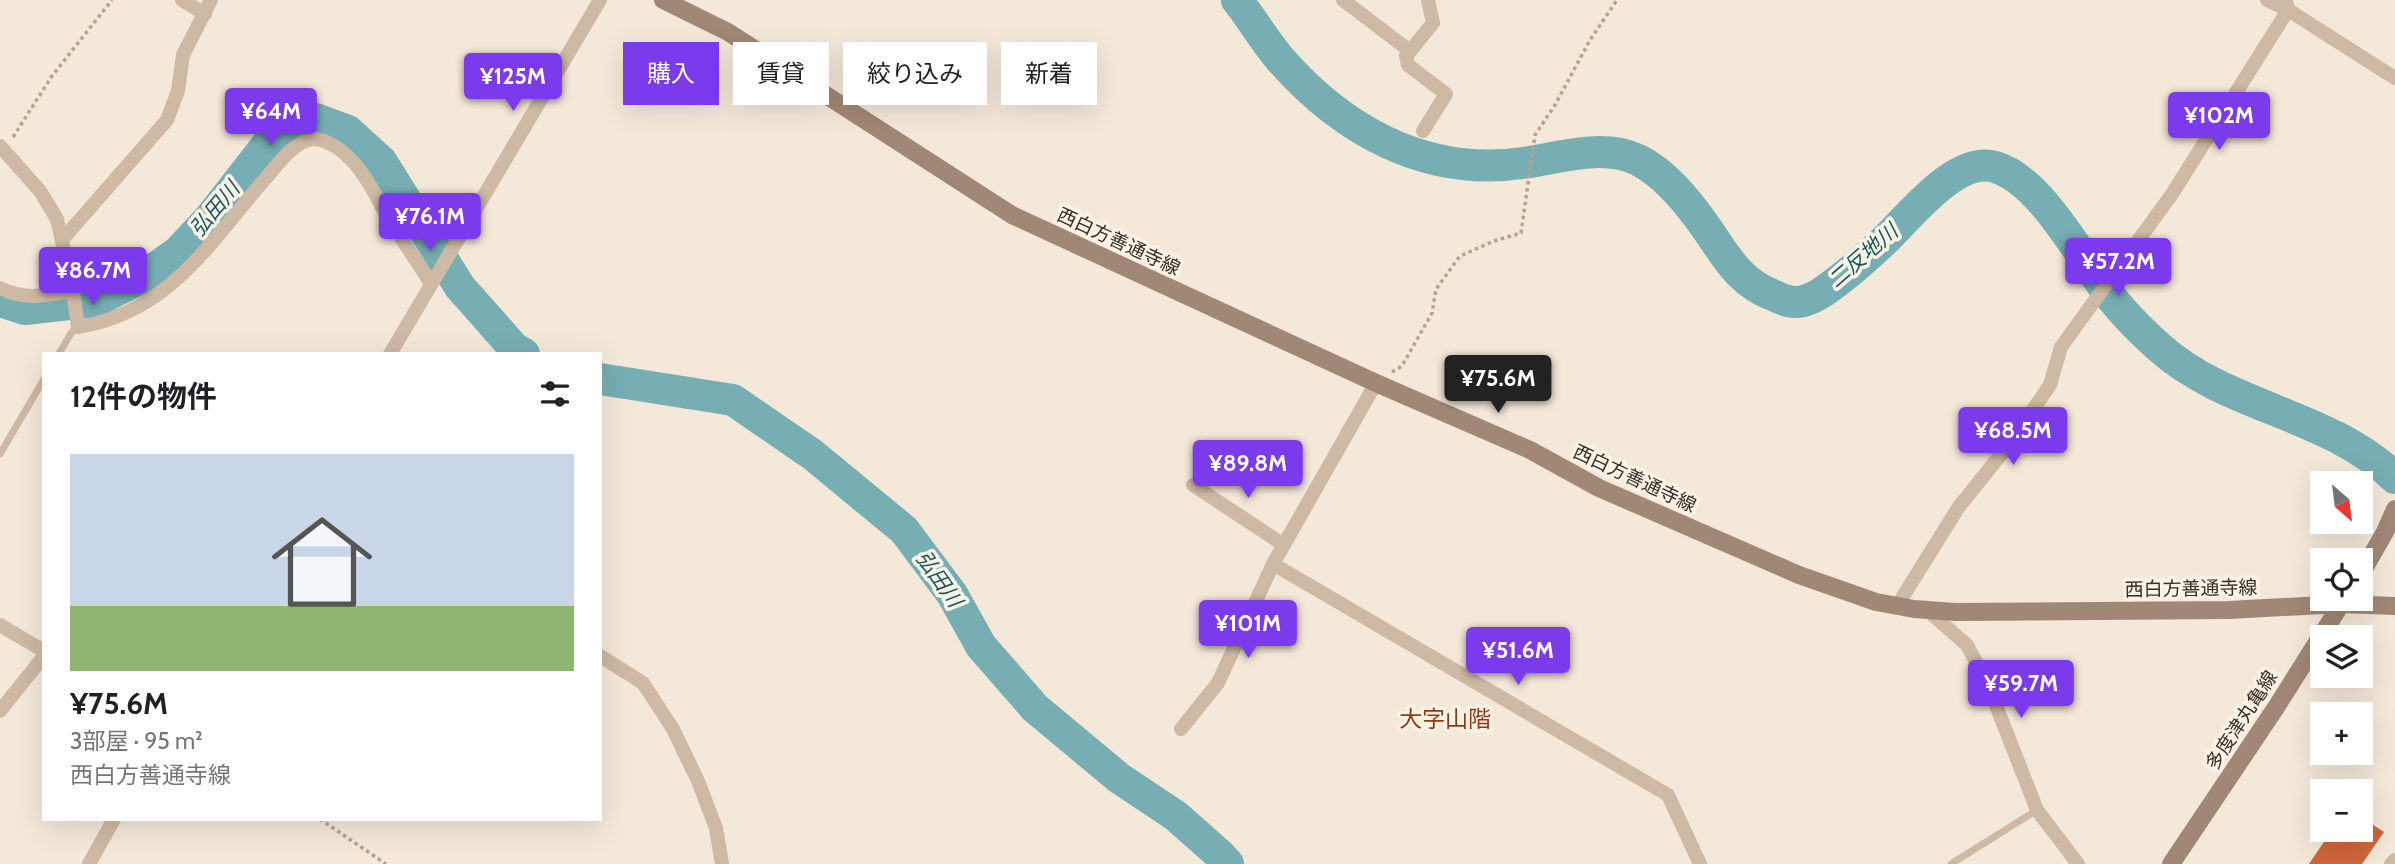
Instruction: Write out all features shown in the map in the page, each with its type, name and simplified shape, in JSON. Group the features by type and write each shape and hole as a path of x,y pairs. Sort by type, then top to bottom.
{"main road":[{"name":"西白方善通寺線","path":"663,0 728,32 1012,215 1376,383 1530,450 1599,488 1799,575 1876,602 1955,612 2229,610 2310,604"},
{"path":"2373,553 2395,509"},
{"name":"西白方善通寺線","path":"2373,604 2395,606"},
{"name":"多度津丸亀線","path":"2171,864 2277,706 2337,611"}],"street":[{"path":"62,240 167,120 177,91 183,55 208,7 182,0"},
{"path":"391,352 600,0"},
{"path":"1343,0 1410,51"},
{"path":"1423,131 1446,94 1408,65 1406,57 1433,23 1428,0"},
{"path":"2267,0 2287,5 2395,78"},
{"path":"1897,606 1958,508 2011,442 2050,385 2061,347 2172,194 2287,5"},
{"path":"3,148 40,191 57,219 74,292 78,327 101,324 163,292 191,268 274,169 296,146 309,139 325,141 347,155 432,282"},
{"path":"0,288 34,298 74,292"},
{"path":"1181,729 1218,683 1273,564 1376,383"},
{"path":"1193,485 1284,545"},
{"path":"1273,564 1668,795 1700,864"},
{"path":"1927,610 1968,645 1988,685 2037,810 2078,864"},
{"path":"0,625 42,652"},
{"path":"0,711 42,656"},
{"path":"602,657 643,683 673,729 698,781 716,828 722,864"},
{"path":"89,864 113,821"},
{"path":"2391,864 2395,860"}],"lane":[{"path":"60,352 71,333 78,327"},
{"path":"0,454 42,382"},
{"path":"1951,864 2037,810"}],"path":[{"path":"3,148 52,76 112,0"},
{"path":"1376,383 1402,366 1432,313 1436,289 1460,256 1521,233 1535,135 1555,105 1590,40 1617,0"},
{"path":"323,821 386,864"}],"building":[{"path":"2373,825 2384,832 2362,864 2309,864 2324,842 2373,842"}],"waterway":[{"name":"二反地川","path":"1237,0 1280,59 1331,108 1359,127 1420,155 1453,163 1487,166 1596,152 1624,155 1638,160 1657,172 1675,189 1743,276 1752,284 1788,301 1807,300 1831,286 1867,257 1950,178 1980,166 1995,167 2012,175 2045,205 2114,301 2160,348 2216,385 2340,439 2395,478"},
{"name":"弘田川","path":"0,301 25,309 96,301 141,278 178,252 209,219 266,146 293,123 316,119 348,131 381,161 460,287 514,348 521,352"},
{"name":"弘田川","path":"602,379 733,400 813,455 904,530 952,594 981,646 1035,708 1119,778 1176,816 1228,864"}],"district":[{"name":"大字山階","path":"1445,719"}]}
